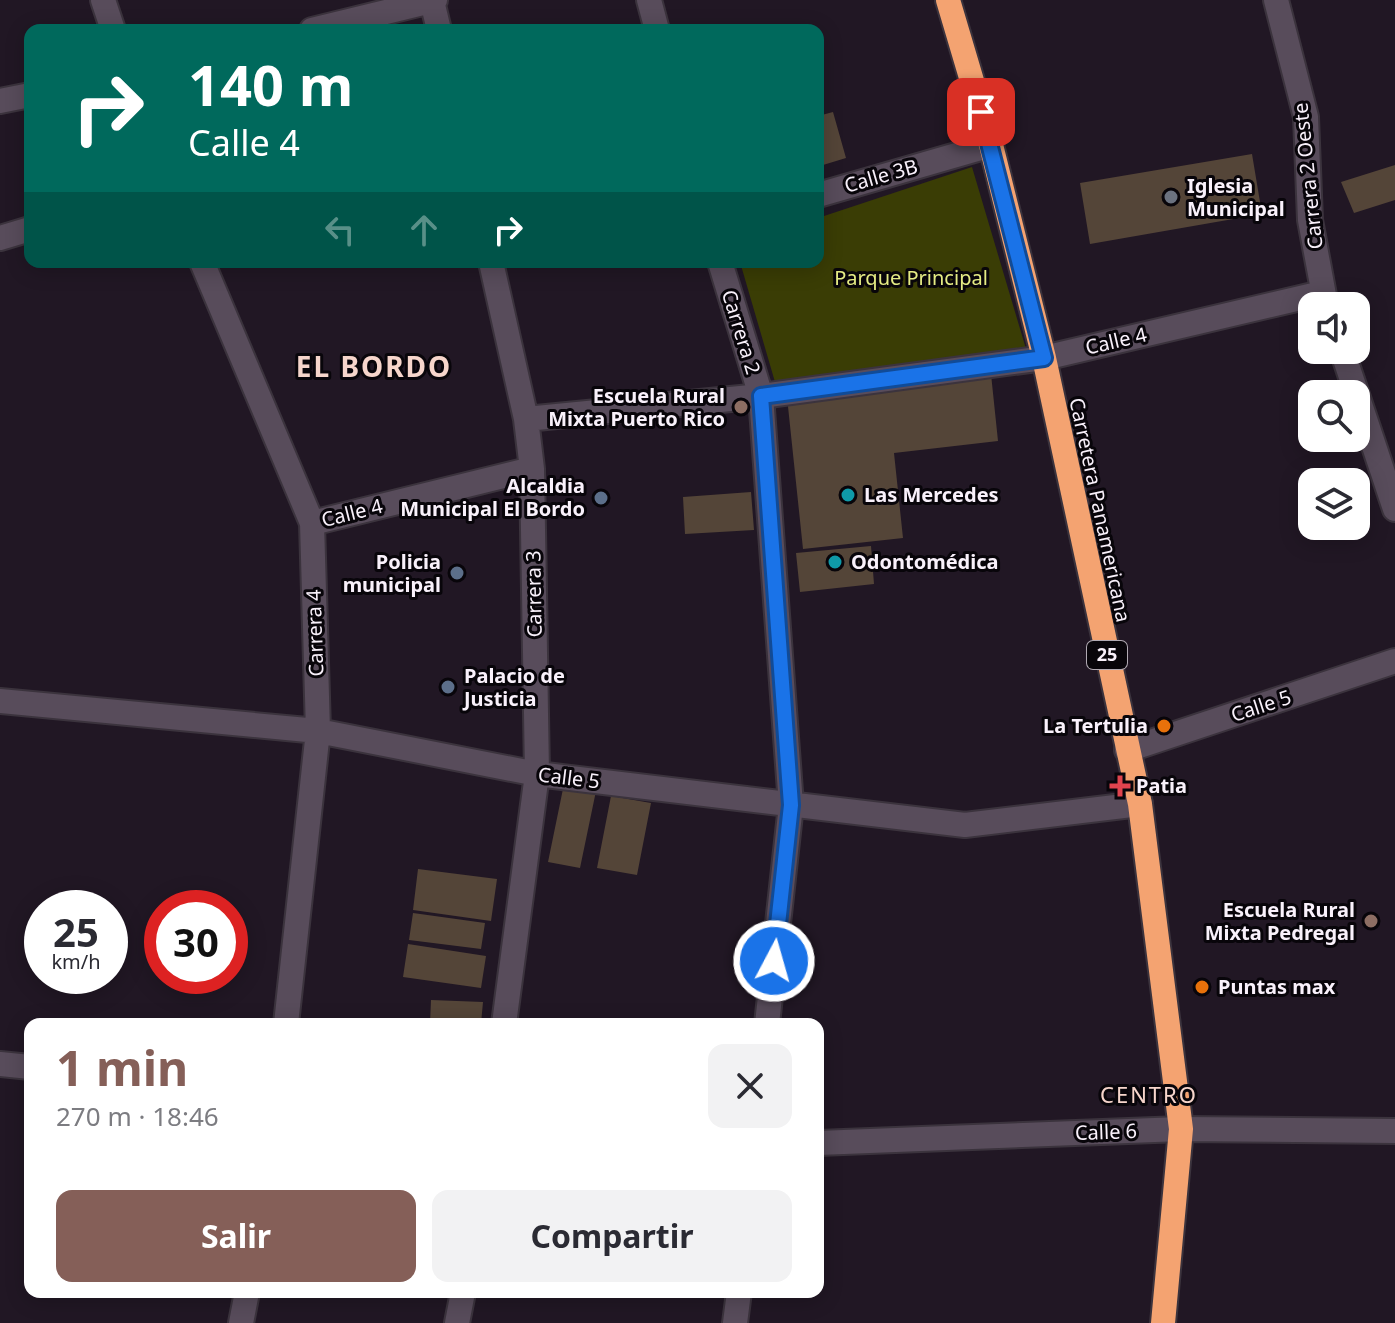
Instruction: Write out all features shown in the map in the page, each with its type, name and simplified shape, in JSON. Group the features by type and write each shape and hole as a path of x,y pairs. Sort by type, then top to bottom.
{"highway":[{"name":"Carretera Panamericana","path":"948,0 991,145 1044,358 1140,804 1181,1129 1163,1323"}],"street":[{"path":"103,0 111,24"},
{"path":"649,0 655,24"},
{"name":"Carrera 2 Oeste","path":"1276,0 1306,117 1310,220 1323,292"},
{"path":"337,24 434,1 438,24"},
{"path":"0,101 24,96"},
{"name":"Calle 3B","path":"824,193 991,145"},
{"path":"0,238 24,231"},
{"name":"Carrera 4","path":"205,268 312,523 318,731 287,1018"},
{"name":"Carrera 3","path":"492,268 526,419 532,469 537,774 505,1018"},
{"name":"Carrera 2","path":"722,268 761,396 791,805 768,1018"},
{"name":"Calle 4","path":"526,419 761,396 1044,358 1298,304"},
{"path":"1347,364 1395,509"},
{"name":"Calle 4","path":"312,523 532,469"},
{"name":"Calle 5","path":"1127,750 1395,661"},
{"name":"Calle 5","path":"0,701 318,731 537,774 965,825 1140,804"},
{"path":"0,1064 24,1066"},
{"name":"Calle 6","path":"824,1143 1181,1129 1395,1131"},
{"path":"241,1323 246,1298"},
{"path":"457,1323 462,1298"},
{"path":"735,1323 738,1298"}],"green space":[{"name":"Parque Principal","path":"972,167 1026,349 775,382 742,268 824,268 824,216"}],"building":[{"path":"833,112 846,158 824,165 824,114"},
{"name":"Iglesia Municipal","path":"1252,154 1262,214 1090,244 1080,183"},
{"path":"1395,165 1395,200 1354,213 1341,182"},
{"name":"Las Mercedes","path":"991,374 998,441 894,453 903,538 803,549 787,397"},
{"path":"751,492 754,530 685,534 683,497"},
{"name":"Odontomédica","path":"871,546 874,584 800,592 796,553"},
{"path":"564,784 596,791 580,868 548,862"},
{"path":"611,796 651,803 637,875 597,868"},
{"path":"418,869 497,879 491,921 413,910"},
{"path":"413,913 485,923 481,949 409,940"},
{"path":"408,944 486,956 481,988 403,977"},
{"path":"431,1000 483,1002 482,1018 430,1018"}],"place":[{"name":"Iglesia Municipal","path":"1171,197"},
{"name":"Escuela Rural Mixta Puerto Rico","path":"741,407"},
{"name":"Las Mercedes","path":"848,495"},
{"name":"Alcaldia Municipal El Bordo","path":"601,498"},
{"name":"Odontomédica","path":"835,562"},
{"name":"Policia municipal","path":"457,573"},
{"name":"Palacio de Justicia","path":"448,687"},
{"name":"La Tertulia","path":"1164,726"},
{"name":"Patia","path":"1120,786"},
{"name":"Escuela Rural Mixta Pedregal","path":"1371,921"},
{"name":"Puntas max","path":"1202,987"}],"district":[{"name":"EL BORDO","path":"374,367"},
{"name":"CENTRO","path":"1149,1095"}],"route":[{"path":"774,961 791,805 761,396 1044,358 981,112"}]}
